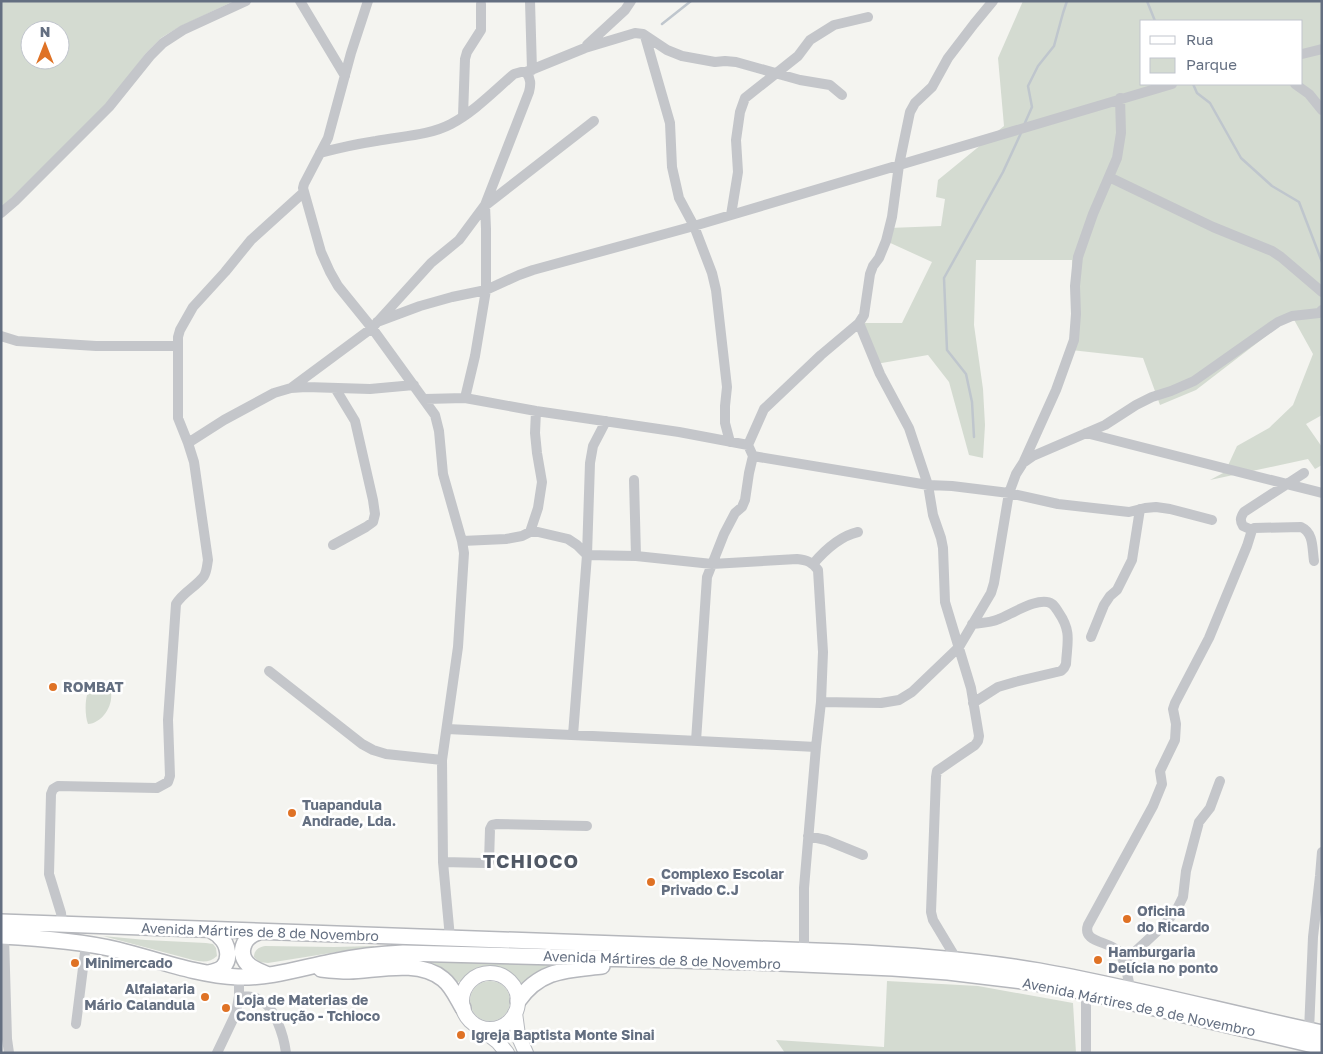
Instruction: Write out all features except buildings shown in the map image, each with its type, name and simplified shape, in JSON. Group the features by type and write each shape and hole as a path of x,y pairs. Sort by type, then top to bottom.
{"main road":[{"name":"Avenida Mártires de 8 de Novembro","path":"2,931 62,924 881,954 957,960 1038,971 1316,1032"},
{"path":"208,973 223,967 228,954 223,940 210,930"},
{"name":"Avenida Mártires de 8 de Novembro","path":"2,931 28,937 117,950 208,973 239,977 268,975 378,954 403,953 754,962 920,970 994,978 1086,992 1322,1047"},
{"path":"259,932 252,933 246,938 242,949 243,955 249,966 268,975"},
{"path":"516,1007 523,993 532,984 548,975 643,959"},
{"path":"305,968 347,971 416,967 436,974 445,980 451,986 463,1008"}],"street":[{"path":"1,213 109,107 150,56 163,43 183,30 246,1"},
{"path":"300,1 345,76"},
{"path":"368,1 351,52 328,138 304,184 304,192 321,252 338,286 375,325 394,360 435,415 439,431 444,479 462,541 464,553 458,647 442,760 443,862 450,938"},
{"path":"291,388 375,325 431,263 459,240 485,205 531,84 529,71 530,1"},
{"path":"585,48 625,10 631,1"},
{"path":"696,741 707,577 724,534 735,514 746,500 753,456 748,445 764,409 821,354 859,323 864,315 870,274 886,242 910,112 915,103 932,88 948,58 993,1"},
{"path":"463,116 465,59 467,52 481,30 481,4"},
{"path":"731,215 738,172 736,140 740,112 745,98 798,56 810,40 834,25 868,17"},
{"path":"320,153 354,144 421,134 450,125 514,74 529,71 585,48 635,33 642,34 667,50 682,56 715,62 725,60 736,62 800,80 830,85 842,96"},
{"path":"646,36 670,123 670,145 679,198 694,226 712,273 716,290 727,387 725,423 730,442"},
{"path":"1303,54 1322,49"},
{"path":"375,325 420,306 486,290 525,272 694,226 1168,85"},
{"path":"1296,85 1309,94 1322,110"},
{"path":"821,702 881,703 899,700 912,692 958,647 990,593 994,583 1009,493 1016,474 1023,464 1056,390 1074,340 1076,314 1075,286 1078,256 1117,158 1121,133 1120,98"},
{"path":"485,205 594,121"},
{"path":"1110,177 1212,228 1272,251 1322,292"},
{"path":"62,924 61,913 49,874 51,794 53,789 58,786 157,788 168,782 170,776 168,720 176,604 179,598 204,576 208,560 194,462 178,418 178,337 180,330 193,306 226,272 251,240 304,192"},
{"path":"465,398 475,356 486,290 485,205"},
{"path":"1023,464 1033,456 1105,425 1152,396 1171,391 1194,381 1278,322 1292,316 1322,310"},
{"path":"859,323 880,374 909,428 928,485 933,515 943,548 945,602 974,703 979,736 978,741 937,771 936,777 931,912 933,920 957,960"},
{"path":"1,336 17,341 96,346 178,346"},
{"path":"188,443 249,406 274,393 291,388 370,388 414,385"},
{"path":"333,545 373,522 374,514 373,500 355,421 335,388"},
{"path":"425,400 465,398 536,412 606,421 748,445"},
{"path":"530,532 538,508 542,482 537,453 536,412"},
{"path":"573,735 587,554 591,454 606,421"},
{"path":"1086,433 1322,493"},
{"path":"753,456 928,485 1009,493 1058,504 1129,512 1156,507 1212,520"},
{"path":"1304,473 1244,512 1241,522 1243,526 1252,530 1254,528 1301,527 1310,535 1314,561"},
{"path":"634,480 636,556"},
{"path":"1090,637 1104,605 1117,590 1132,560 1140,509"},
{"path":"1131,990 1121,954 1110,945 1092,939 1086,930 1159,792 1162,784 1160,771 1175,740 1176,724 1173,709 1175,703 1208,638 1252,530"},
{"path":"462,541 506,539 522,536 530,532 538,532 568,540 587,554 636,556 712,564 797,559 806,560 818,570 823,652 821,702 804,888 804,952"},
{"path":"813,564 823,552 849,534 858,532"},
{"path":"972,624 996,620 1035,602 1047,601 1052,604 1064,621 1068,633 1066,664 1062,671 998,687 974,703"},
{"path":"269,671 362,744 373,750 386,754 442,760"},
{"path":"447,729 816,747"},
{"path":"1124,962 1165,924 1178,907 1183,897 1186,871 1199,822 1210,808 1220,780"},
{"path":"443,862 489,862 490,829 492,825 587,826"},
{"path":"808,836 826,840 863,855"},
{"path":"1316,1032 1313,937 1322,852"},
{"path":"2,931 4,1039 9,1053"},
{"path":"76,1024 86,944"},
{"path":"507,1053 498,1042 474,1024 465,1014 462,997 465,987 476,976 486,973 502,975 516,990 518,1035 526,1053"},
{"path":"217,1053 236,1013 239,996 239,977"},
{"path":"1086,992 1086,1053"},
{"path":"239,996 260,999 266,1004 281,1029 286,1053"},
{"path":"474,1024 485,1028 497,1028 508,1022 516,1007"}],"green space":[{"path":"1,1 234,1 179,27 161,38 146,53 107,104 1,208"},
{"path":"1023,1 1322,1 1322,415 1306,424 1322,447 1322,465 1315,469 1308,459 1210,480 1225,472 1237,446 1269,428 1293,405 1313,354 1292,316 1196,390 1160,405 1143,358 1071,350 1072,260 976,260 974,325 983,389 985,425 983,458 969,455 949,382 928,355 876,364 859,323 902,323 932,262 886,241 889,228 941,226 945,199 936,197 938,180 1004,126 998,58"},
{"path":"109,685 111,698 106,713 98,721 88,724 86,717 87,695"},
{"path":"103,936 213,944 216,948 217,956 209,961 196,961"},
{"path":"265,946 374,946 374,948 268,963 259,962 254,957 255,952"},
{"path":"443,961 562,965 521,987 511,975 501,969 479,968 456,983 402,962"},
{"path":"494,981 501,984 507,990 510,1001 509,1009 501,1018 494,1021 486,1021 479,1018 471,1009 470,997 473,990 482,982"},
{"path":"887,981 978,986 1073,1003 1076,1053 785,1053 776,1040 884,1047"}],"waterway":[{"path":"662,24 691,1"},
{"path":"1024,125 1032,107 1028,86 1038,66 1054,46 1067,1"},
{"path":"1147,1 1155,20"},
{"path":"1193,85 1197,93 1210,103 1241,158 1272,186 1299,202 1322,262"},
{"path":"974,437 972,402 966,374 947,350 944,278 1003,172 1021,133"}],"place":[{"name":"ROMBAT","path":"53,687"},
{"name":"Tuapandula Andrade, Lda.","path":"292,813"},
{"name":"Complexo Escolar Privado C.J","path":"651,882"},
{"name":"Oficina do Ricardo","path":"1127,919"},
{"name":"Hamburgaria Delícia no ponto","path":"1098,960"},
{"name":"Minimercado","path":"75,963"},
{"name":"Alfaiataria Mário Calandula","path":"205,997"},
{"name":"Loja de Materias de Construção - Tchioco","path":"226,1008"},
{"name":"Igreja Baptista Monte Sinai","path":"461,1035"}],"district":[{"name":"TCHIOCO","path":"531,861"}]}
